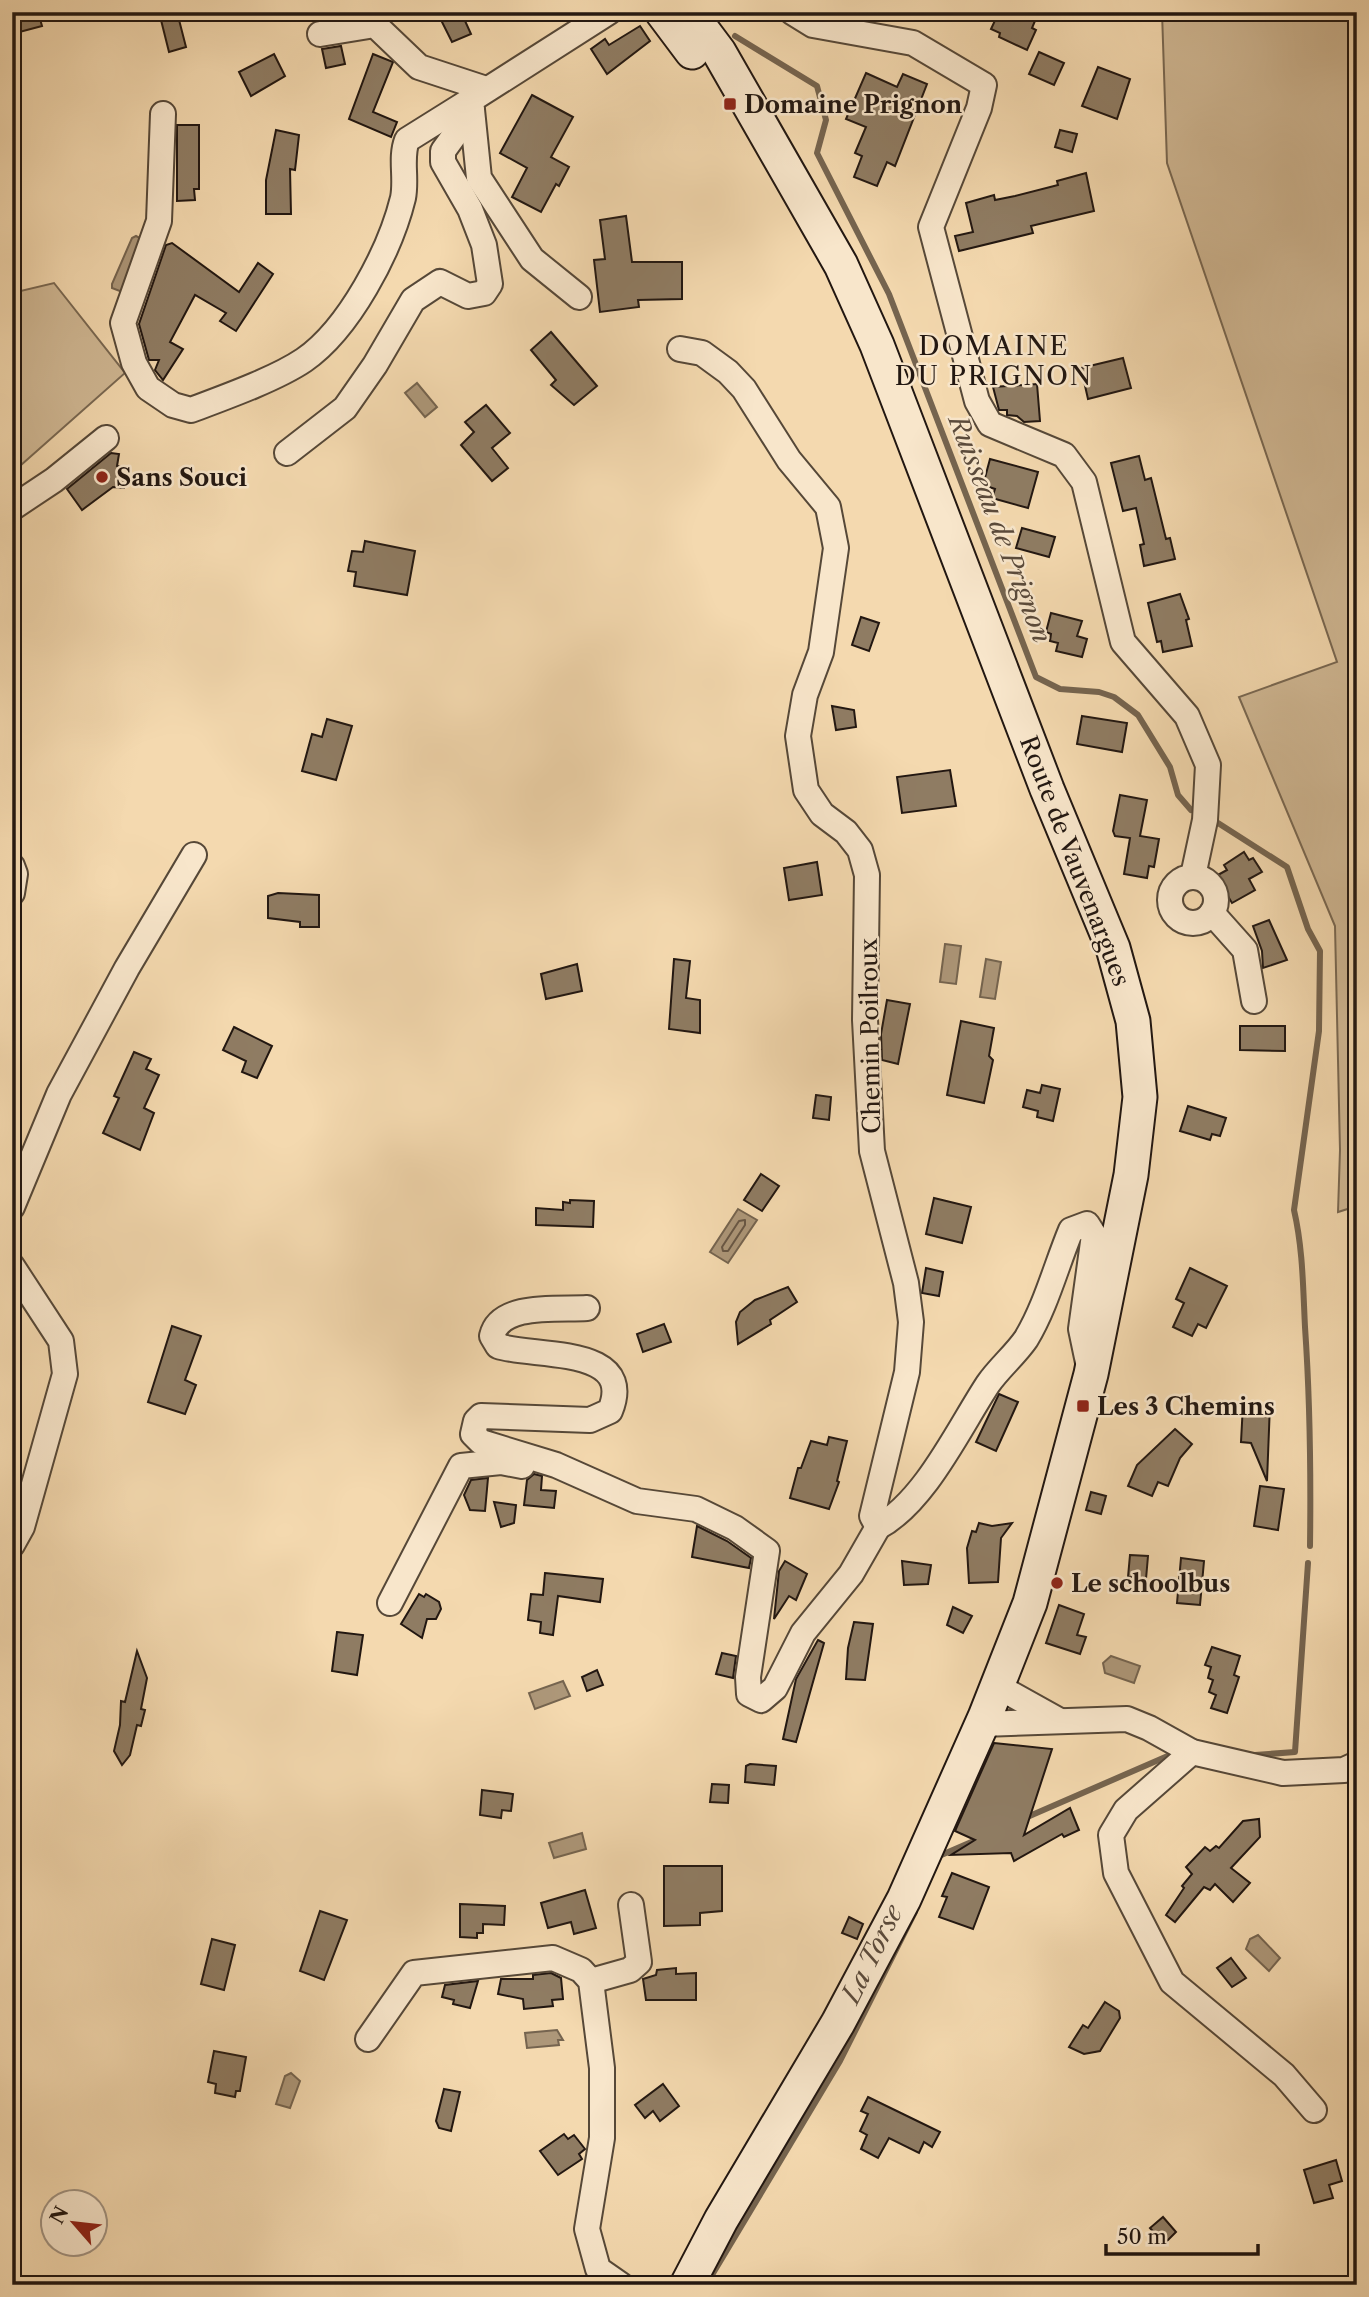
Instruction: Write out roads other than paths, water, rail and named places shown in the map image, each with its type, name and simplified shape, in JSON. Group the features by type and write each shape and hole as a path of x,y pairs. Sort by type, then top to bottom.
{"main road":[{"name":"Route de Vauvenargues","path":"662,12 801,197"},
{"name":"Route de Vauvenargues","path":"689,12 719,52 841,265 877,345 1125,984 1133,1021 1140,1097 1131,1175 1091,1374 1030,1602 984,1721 904,1899 838,2023 721,2220"},
{"path":"672,2285 721,2220"},
{"path":"687,2285 721,2220"}],"street":[{"path":"163,114 159,221 123,323 134,363 148,388 173,405 191,410 303,361 333,336 352,310 380,256 402,199 405,176 403,149 407,140 476,100 609,12"},
{"path":"792,12 813,26 913,43 984,85 979,108 931,227 938,254 977,401 990,424 1064,455 1084,482 1123,642 1187,716 1208,765 1205,820 1193,876"},
{"path":"320,34 375,25 419,67 476,100"},
{"path":"476,100 479,178 532,259 579,297"},
{"path":"287,453 345,408 375,365 413,300 426,289 440,282 468,296 484,293 489,284 484,245 470,209 443,162 443,151 476,100"},
{"name":"Chemin Poilroux","path":"680,349 702,353 728,372 744,389 789,460 828,507 836,548 821,652 805,695 798,736 806,790 822,814 846,832 860,850 867,875 865,1020 872,1151 906,1283 911,1322 907,1372 872,1516 878,1527"},
{"path":"12,508 54,480 106,438"},
{"path":"12,1207 59,1094 127,968 194,855"},
{"path":"12,866 15,874 12,893"},
{"path":"1193,876 1203,879 1215,893 1212,913 1199,923 1187,922 1176,916 1170,906 1171,896 1179,881 1193,876"},
{"path":"1212,913 1245,950 1254,1001"},
{"path":"587,1308 520,1313 503,1318 495,1326 492,1336 498,1346 514,1352 591,1361 602,1367 614,1385 615,1399 610,1411 590,1420 527,1420 481,1416 476,1421 473,1433 481,1443 556,1465 605,1484 637,1501 696,1509 735,1528 767,1551 748,1677 749,1694 761,1700 775,1688 803,1633 851,1574 878,1527 890,1520 915,1493 962,1429 989,1383 1026,1339 1071,1230 1087,1224 1094,1235 1080,1328 1091,1374"},
{"path":"12,1266 61,1341 65,1374 22,1527 12,1545"},
{"path":"390,1604 461,1466 502,1461 523,1466 536,1461"},
{"path":"997,1686 1061,1722"},
{"path":"984,1721 1127,1720 1149,1728 1192,1752 1283,1773 1344,1770 1357,1764"},
{"path":"1192,1752 1126,1810 1111,1835 1116,1873 1172,1982 1284,2075 1314,2110"},
{"path":"591,1981 630,1970 639,1962 631,1905"},
{"path":"368,2039 414,1973 553,1958 581,1970 591,1981 602,2068 603,2137 587,2229 598,2269 621,2285"}],"water":[{"path":"136,236 147,242 125,293 112,288 112,284 132,238"},
{"path":"417,383 437,407 425,417 405,393"},
{"path":"945,944 961,946 956,984 940,982"},
{"path":"986,959 1001,962 995,999 980,997"},
{"path":"738,1209 757,1220 728,1263 710,1252"},
{"path":"1111,1656 1140,1666 1134,1683 1105,1673 1103,1663"},
{"path":"563,1681 570,1696 535,1709 529,1693"},
{"path":"582,1833 586,1849 554,1858 549,1843"},
{"path":"1258,1935 1280,1958 1269,1971 1246,1949 1250,1939"},
{"path":"557,2030 563,2040 558,2040 559,2045 527,2048 525,2033"},
{"path":"291,2073 300,2081 290,2108 276,2104 285,2076"}],"waterway":[{"name":"Ruisseau de Prignon","path":"735,36 817,86 826,120 817,153 889,294 1036,677 1060,689 1099,692 1114,697 1138,715 1170,767 1178,795 1191,810"},
{"name":"Ruisseau de Prignon","path":"1218,823 1287,867 1308,929 1320,951 1319,1031 1294,1210 1302,1268 1308,1382 1310,1546"},
{"name":"Ruisseau de Prignon","path":"1255,1755 1295,1752 1308,1563"},
{"name":"La Torse","path":"1025,1818 1170,1755"},
{"name":"La Torse","path":"937,1860 939,1856 983,1837"},
{"name":"La Torse","path":"706,2285 840,2061 915,1912"}],"place":[{"name":"Domaine Prignon","path":"730,104"},
{"name":"Sans Souci","path":"102,477"},
{"name":"Les 3 Chemins","path":"1083,1406"},
{"name":"Le schoolbus","path":"1057,1583"}],"district":[{"name":"DOMAINE DU PRIGNON","path":"994,361"}]}
